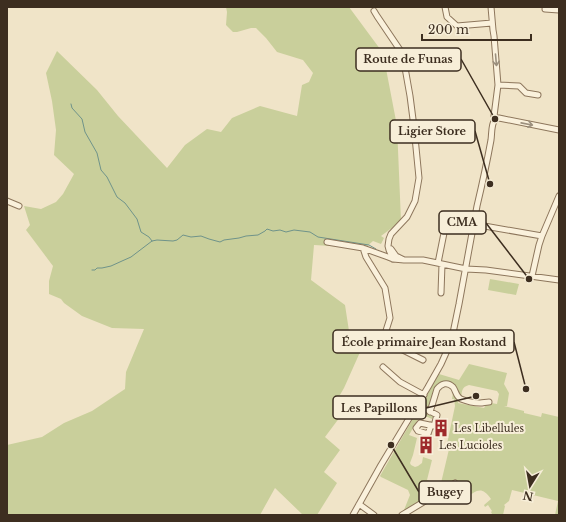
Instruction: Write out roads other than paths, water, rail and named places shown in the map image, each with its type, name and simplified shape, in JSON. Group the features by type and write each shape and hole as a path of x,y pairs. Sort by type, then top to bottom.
{"street":[{"path":"445,7 447,17 457,26 492,23"},
{"path":"353,515 381,465 424,395 441,364 453,333 466,269 473,224 495,119 494,116 498,85 490,7"},
{"path":"545,10 559,10"},
{"path":"374,11 402,53 414,127 418,178 415,201 407,217 391,234 389,239 388,246 392,257"},
{"path":"498,85 519,86 526,93 538,95"},
{"path":"495,119 499,118 559,130"},
{"path":"532,276 542,236 559,196"},
{"path":"7,201 19,206"},
{"path":"473,224 542,236"},
{"path":"441,294 440,264 444,233"},
{"path":"327,242 363,248 404,260 423,260 466,269 486,270 559,280"},
{"path":"363,248 366,257 385,288 390,318 383,340 423,360"},
{"path":"383,367 400,382 424,395"},
{"path":"430,412 437,389 439,386 444,384 452,386 461,399 482,403 489,402"},
{"path":"418,405 437,415 434,426 431,425"},
{"path":"402,515 455,482"},
{"path":"360,504 374,515"}],"waterway":[{"path":"71,104 72,108 82,119 85,132 97,153 101,170 107,177 117,197 125,203 137,219 141,232 152,241"},
{"path":"92,270 111,266 131,257 152,241 173,241 177,240 183,235 191,237 201,236 220,242 224,240 258,235 267,229 286,232 294,230 310,232 318,237 369,245 376,249"}],"place":[{"name":"Route de Funas","path":"495,119"},
{"name":"Ligier Store","path":"490,184"},
{"name":"CMA","path":"529,279"},
{"name":"École primaire Jean Rostand","path":"526,389"},
{"name":"Les Papillons","path":"476,396"},
{"name":"Les Libellules","path":"441,428"},
{"name":"Bugey","path":"391,445"},
{"name":"Les Lucioles","path":"426,445"}]}
